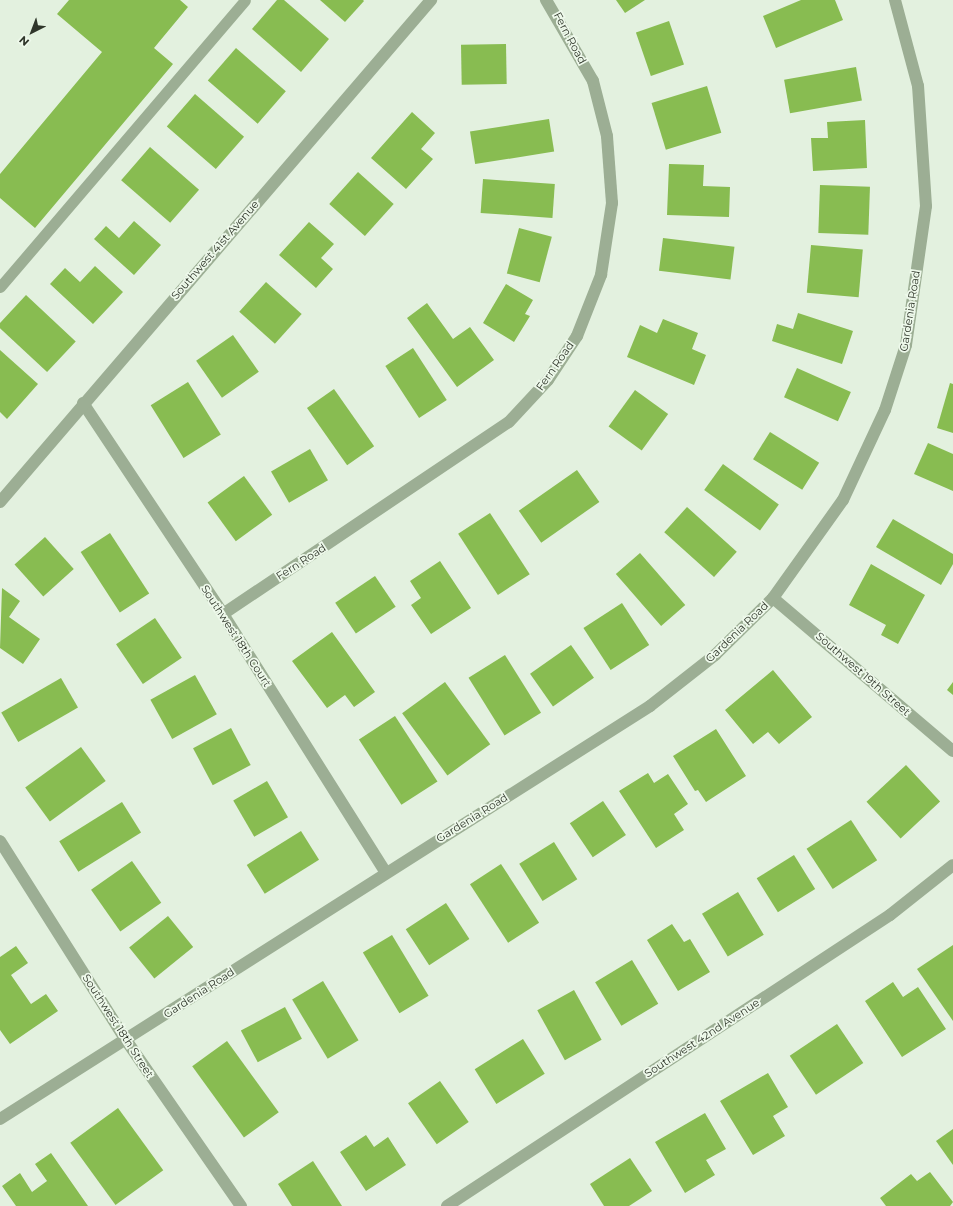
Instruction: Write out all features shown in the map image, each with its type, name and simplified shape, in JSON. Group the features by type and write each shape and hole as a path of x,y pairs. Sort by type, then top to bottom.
{"street":[{"name":"Southwest 41st Avenue","path":"0,502 83,403 432,0"},
{"name":"Fern Road","path":"223,614 509,422 548,380 577,336 601,275 611,210 607,136 593,81 546,0"},
{"name":"Gardenia Road","path":"126,1040 650,706 715,656 773,598 843,500 886,410 906,345 926,206 918,86 895,0"},
{"name":"Southwest 18th Court","path":"83,403 223,614 386,873"},
{"name":"Southwest 19th Street","path":"773,598 953,752"},
{"name":"Southwest 18th Street","path":"0,841 126,1040 242,1206"},
{"name":"Southwest 42nd Avenue","path":"447,1206 890,915 953,866"},
{"path":"0,1119 126,1040"}],"lane":[{"path":"0,287 244,0"}],"building":[{"path":"69,0 180,0 188,7 154,48 173,64 35,228 0,198 0,174 102,52 57,14"},
{"path":"277,0 284,0 329,39 301,72 252,29"},
{"path":"320,0 363,0 364,1 345,22"},
{"path":"616,0 645,0 625,13"},
{"path":"801,0 835,0 843,20 776,48 763,16"},
{"path":"669,21 684,64 651,76 636,32"},
{"path":"506,44 507,84 462,85 461,45"},
{"path":"236,48 286,91 258,124 208,80"},
{"path":"856,67 862,100 790,113 784,80"},
{"path":"707,86 721,133 666,150 652,103"},
{"path":"195,94 244,137 216,169 167,126"},
{"path":"412,112 435,133 421,149 433,159 406,189 371,158"},
{"path":"549,119 554,152 475,164 470,132"},
{"path":"865,120 867,168 813,171 811,138 828,138 827,122"},
{"path":"150,147 199,190 170,223 121,180"},
{"path":"669,164 704,165 703,186 730,187 729,217 667,215"},
{"path":"358,172 394,204 365,236 329,204"},
{"path":"483,179 555,184 552,218 481,213"},
{"path":"820,185 870,187 868,235 818,233"},
{"path":"134,221 161,245 134,275 94,239 106,226 119,238"},
{"path":"309,222 334,244 321,258 333,269 316,288 279,255"},
{"path":"519,228 552,237 540,282 507,273"},
{"path":"663,238 734,247 730,280 659,271"},
{"path":"811,245 863,250 859,297 807,293"},
{"path":"95,266 123,292 93,324 50,284 65,268 80,282"},
{"path":"266,282 302,314 275,344 239,312"},
{"path":"506,284 533,300 525,314 530,316 514,342 483,323"},
{"path":"26,295 76,341 47,372 0,328 0,323"},
{"path":"427,303 453,339 470,327 494,360 457,387 407,318"},
{"path":"798,313 853,331 842,364 772,341 777,324 793,329"},
{"path":"663,319 698,333 692,349 706,355 694,385 627,357 640,325 657,333"},
{"path":"233,335 259,372 222,398 196,361"},
{"path":"413,348 447,400 419,418 385,366"},
{"path":"0,350 38,384 7,419 0,412"},
{"path":"797,368 851,392 838,421 784,397"},
{"path":"188,382 221,435 184,458 151,405"},
{"path":"950,383 953,384 953,433 937,428"},
{"path":"334,389 374,446 347,465 307,408"},
{"path":"635,390 668,414 642,451 609,426"},
{"path":"770,432 819,463 802,490 753,459"},
{"path":"928,443 953,454 953,491 914,474"},
{"path":"310,449 328,480 289,503 271,472"},
{"path":"723,464 779,505 760,530 704,490"},
{"path":"577,470 599,502 541,543 519,511"},
{"path":"244,476 272,515 236,541 208,502"},
{"path":"687,507 737,552 714,577 664,532"},
{"path":"490,513 530,574 498,595 458,534"},
{"path":"893,519 953,554 953,564 941,585 876,547"},
{"path":"110,533 149,593 120,612 81,552"},
{"path":"45,537 74,569 43,596 15,564"},
{"path":"640,553 685,605 661,626 616,574"},
{"path":"440,561 471,608 431,634 411,605 421,598 410,581"},
{"path":"871,564 925,595 898,644 881,635 886,625 849,605"},
{"path":"375,576 396,607 356,634 335,603"},
{"path":"2,588 20,601 9,617 40,639 23,664 0,648"},
{"path":"622,603 649,645 611,670 583,628"},
{"path":"155,618 182,658 143,684 116,644"},
{"path":"332,632 375,692 354,707 345,695 327,708 292,661"},
{"path":"571,645 594,678 553,706 530,674"},
{"path":"505,655 541,713 505,735 469,678"},
{"path":"773,670 812,717 779,744 768,732 753,744 725,710"},
{"path":"195,675 217,714 172,739 150,700"},
{"path":"61,678 78,707 18,742 1,712"},
{"path":"445,682 490,744 447,775 402,713"},
{"path":"953,682 953,695 947,690"},
{"path":"395,716 437,781 401,805 359,739"},
{"path":"231,728 251,765 213,785 193,748"},
{"path":"716,729 746,776 706,802 698,790 695,791 673,756"},
{"path":"81,747 106,781 50,822 25,788"},
{"path":"906,765 940,802 901,838 867,802"},
{"path":"648,773 654,783 668,774 688,804 674,814 684,830 656,848 619,791"},
{"path":"267,781 288,817 254,837 233,800"},
{"path":"603,801 626,835 593,857 570,823"},
{"path":"122,802 141,833 78,872 59,841"},
{"path":"851,820 877,860 833,889 807,849"},
{"path":"301,831 319,860 265,894 247,865"},
{"path":"554,842 577,879 543,901 519,864"},
{"path":"794,855 815,889 778,912 757,878"},
{"path":"132,861 161,903 120,931 91,890"},
{"path":"501,864 539,923 508,943 470,884"},
{"path":"738,892 764,935 728,956 702,914"},
{"path":"446,903 469,939 429,965 406,929"},
{"path":"168,916 193,947 154,979 129,947"},
{"path":"672,924 684,942 690,939 710,972 678,991 647,940"},
{"path":"392,935 429,996 399,1013 363,953"},
{"path":"953,945 953,1021 917,969"},
{"path":"16,946 28,963 11,975 31,1004 46,994 58,1011 10,1044 0,1030 0,957"},
{"path":"632,960 658,1004 621,1026 595,982"},
{"path":"323,981 359,1040 328,1059 292,1000"},
{"path":"893,982 903,997 918,987 946,1029 902,1057 865,1001"},
{"path":"574,990 602,1040 565,1060 537,1010"},
{"path":"285,1007 302,1039 258,1062 241,1030"},
{"path":"837,1024 863,1063 816,1095 790,1056"},
{"path":"523,1039 545,1074 496,1104 475,1069"},
{"path":"227,1041 279,1112 244,1137 192,1066"},
{"path":"768,1073 788,1107 773,1116 785,1136 753,1155 720,1101"},
{"path":"440,1081 469,1122 437,1144 408,1103"},
{"path":"118,1108 163,1170 116,1205 70,1143"},
{"path":"705,1113 726,1149 706,1160 715,1175 685,1193 655,1142"},
{"path":"953,1129 953,1165 936,1141"},
{"path":"366,1135 374,1147 388,1137 406,1165 366,1191 340,1152"},
{"path":"51,1153 88,1206 16,1206 2,1186 20,1173 32,1192 47,1181 35,1164"},
{"path":"630,1158 652,1191 629,1206 604,1206 590,1184"},
{"path":"313,1161 342,1206 292,1206 278,1184"},
{"path":"930,1172 953,1202 950,1206 886,1206 880,1198 911,1174 917,1181"}]}
